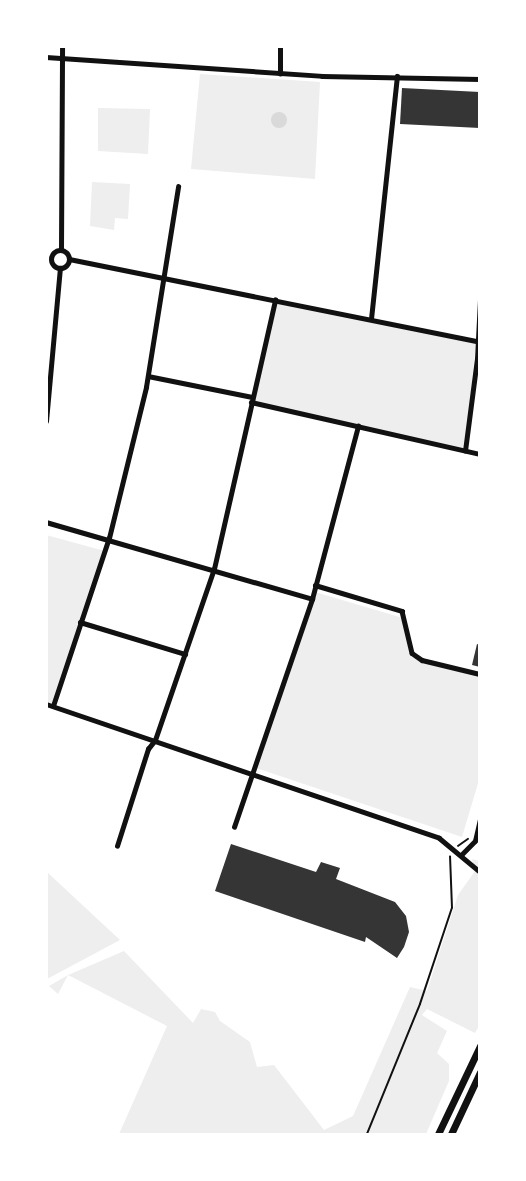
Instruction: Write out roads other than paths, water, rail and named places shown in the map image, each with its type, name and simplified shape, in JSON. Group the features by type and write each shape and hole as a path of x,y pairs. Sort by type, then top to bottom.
{"highway":[{"path":"438,1134 480,1046"},
{"path":"451,1134 480,1072"}],"street":[{"path":"62,46 61,250 69,259 478,342"},
{"path":"280,46 280,74"},
{"path":"46,57 280,74 480,79"},
{"path":"371,319 397,76"},
{"path":"178,187 148,376 109,538 50,705 398,822 456,848 480,872"},
{"path":"60,268 49,258 61,250"},
{"path":"46,420 60,268 69,259"},
{"path":"465,451 478,342 480,299"},
{"path":"117,846 148,749 155,740 214,569 275,300"},
{"path":"148,376 480,454"},
{"path":"234,826 312,599 358,426"},
{"path":"46,522 109,538 312,599"},
{"path":"315,585 402,610 412,653 422,660 480,674"},
{"path":"80,622 185,654"},
{"path":"462,854 472,845 478,834 480,820"},
{"path":"472,845 480,847"}]}
